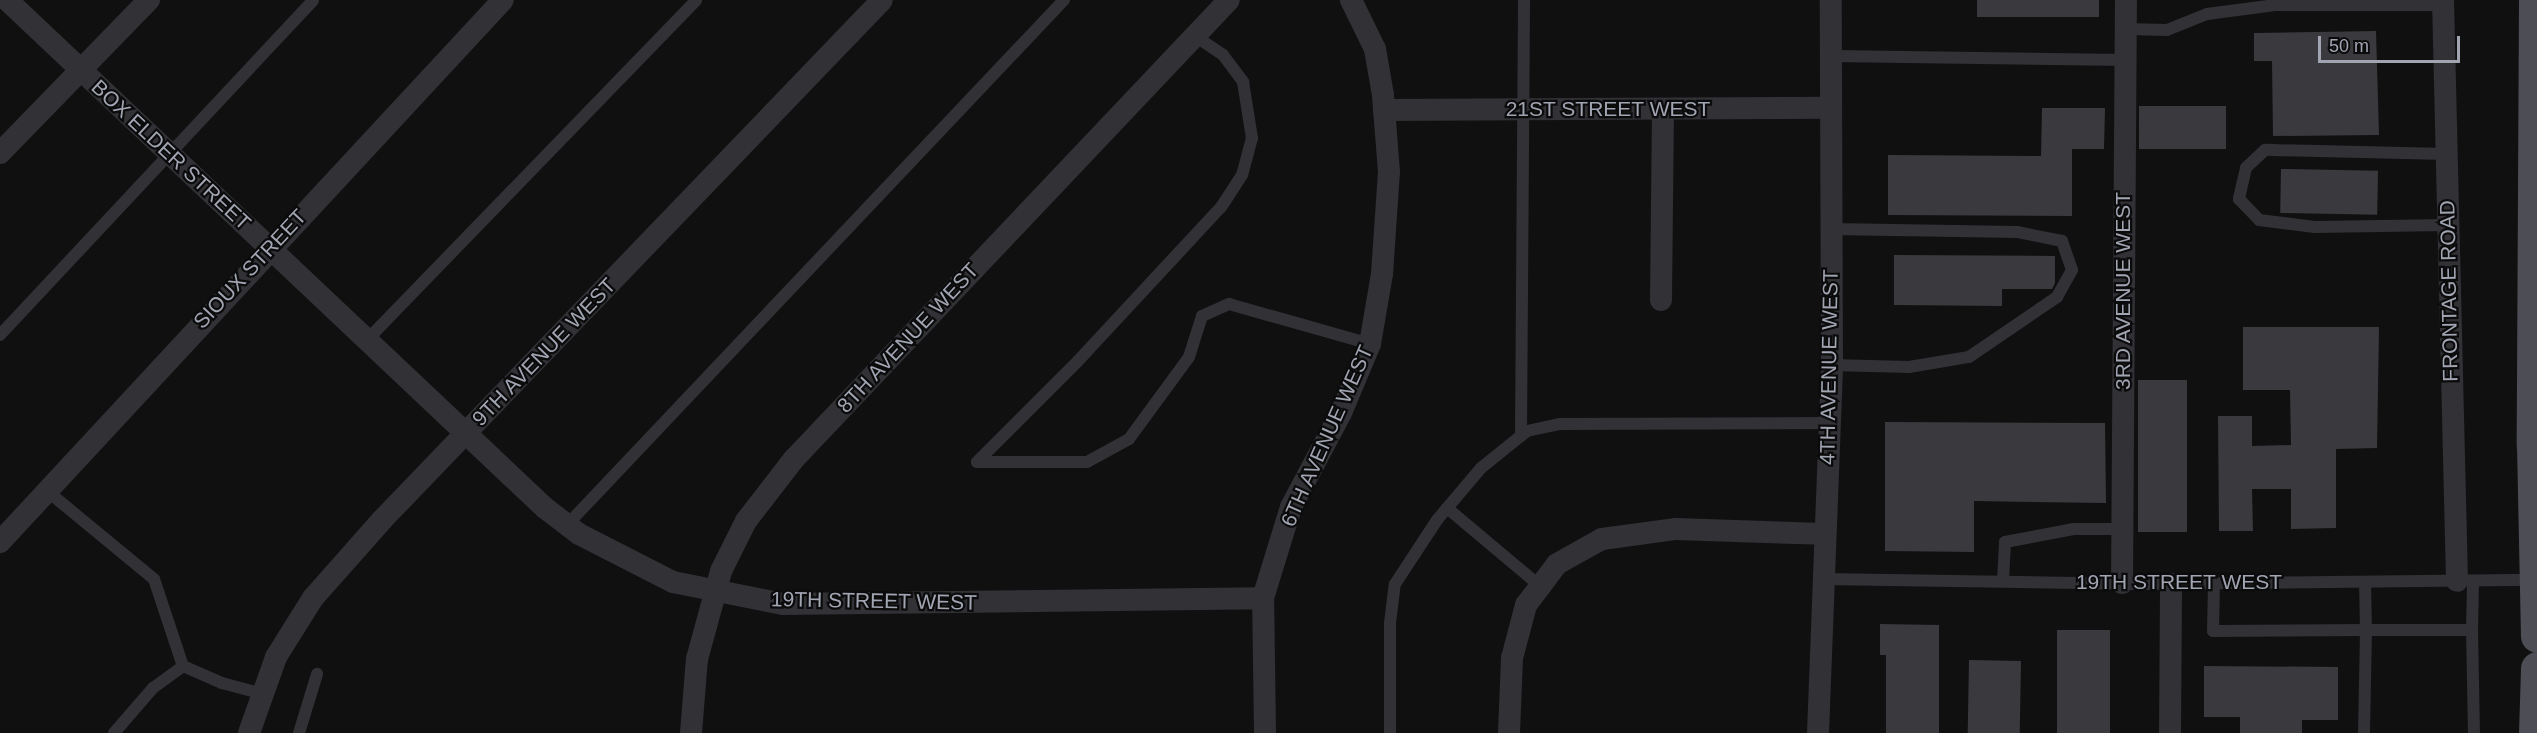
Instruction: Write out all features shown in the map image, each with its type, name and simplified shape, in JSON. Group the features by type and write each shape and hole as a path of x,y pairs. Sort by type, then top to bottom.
{"main road":[{"path":"2535,0 2537,636"},
{"path":"2535,725 2537,668"}],"street":[{"name":"BOX ELDER STREET","path":"7,0 466,433"},
{"path":"0,153 148,0"},
{"name":"SIOUX STREET","path":"0,542 269,248 504,0"},
{"name":"9TH AVENUE WEST","path":"249,733 276,657 313,598 466,433 882,0"},
{"name":"8TH AVENUE WEST","path":"691,733 697,659 716,591 746,521 794,459 1229,0"},
{"name":"6TH AVENUE WEST","path":"1265,733 1263,598 1292,507 1341,413 1370,344 1382,274 1389,172 1384,110 1375,49 1351,0"},
{"name":"4TH AVENUE WEST","path":"1818,733 1823,534 1832,365 1831,0"},
{"name":"3RD AVENUE WEST","path":"2122,583 2126,0"},
{"name":"FRONTAGE ROAD","path":"2443,3 2448,225 2465,581"},
{"name":"21ST STREET WEST","path":"1384,110 1832,108"},
{"path":"1661,300 1663,109"},
{"name":"19TH STREET WEST","path":"466,433 567,525 673,582 716,591 783,604 1263,598"},
{"path":"1509,733 1512,658 1526,604 1557,564 1602,539 1676,529 1823,534"},
{"path":"2170,733 2171,584"}],"lane":[{"path":"0,335 313,0"},
{"path":"367,340 696,0"},
{"path":"567,525 1064,0"},
{"path":"1521,436 1524,0"},
{"path":"2126,29 2168,30 2207,14 2276,5 2443,3"},
{"path":"1195,36 1223,55 1244,82 1252,138 1242,175 1221,207 1078,361 977,462 1087,462 1129,439 1189,357 1202,316 1229,304 1370,344"},
{"path":"1831,56 2126,60"},
{"path":"2446,154 2265,150 2246,168 2239,199 2259,220 2304,225 2448,225"},
{"path":"1832,229 2017,232 2062,241 2072,270 2057,297 1969,357 1909,367 1832,365"},
{"path":"1390,733 1390,623 1395,584 1448,508 1481,468 1527,431 1560,424 1830,423"},
{"path":"46,490 154,579 183,666 222,683 263,694"},
{"path":"1448,508 1540,586"},
{"path":"2002,581 2005,542 2074,529 2122,529"},
{"name":"19TH STREET WEST","path":"1822,579 2171,584 2465,581 2536,592"},
{"path":"2465,581 2472,630 2474,733"},
{"path":"2364,733 2365,582"},
{"path":"2214,583 2213,631 2472,630"},
{"path":"114,733 153,688 183,666"},
{"path":"299,733 317,674"}],"building":[{"path":"1977,0 2099,0 2099,17 1977,17"},
{"path":"2376,31 2379,135 2273,136 2272,61 2254,61 2254,33"},
{"path":"2139,106 2226,106 2226,149 2139,149"},
{"path":"2042,108 2105,108 2104,149 2072,149 2072,216 1888,215 1888,155 2041,156"},
{"path":"2281,169 2378,171 2377,215 2280,213"},
{"path":"1894,255 2055,256 2055,283 2052,289 2002,289 2002,306 1894,305"},
{"path":"2243,327 2379,327 2377,448 2336,449 2336,528 2291,529 2291,489 2252,489 2253,531 2219,531 2218,416 2252,416 2252,446 2291,445 2290,390 2243,390"},
{"path":"2138,380 2187,380 2187,532 2138,532"},
{"path":"1885,422 2105,423 2106,503 1974,501 1974,552 1885,551"},
{"path":"1880,624 1939,625 1939,733 1886,733 1886,655 1880,655"},
{"path":"2057,630 2110,630 2110,733 2057,733"},
{"path":"1969,660 2021,661 2020,733 1968,733"},
{"path":"2204,666 2338,667 2338,720 2302,720 2302,733 2240,733 2240,717 2204,717"}]}
